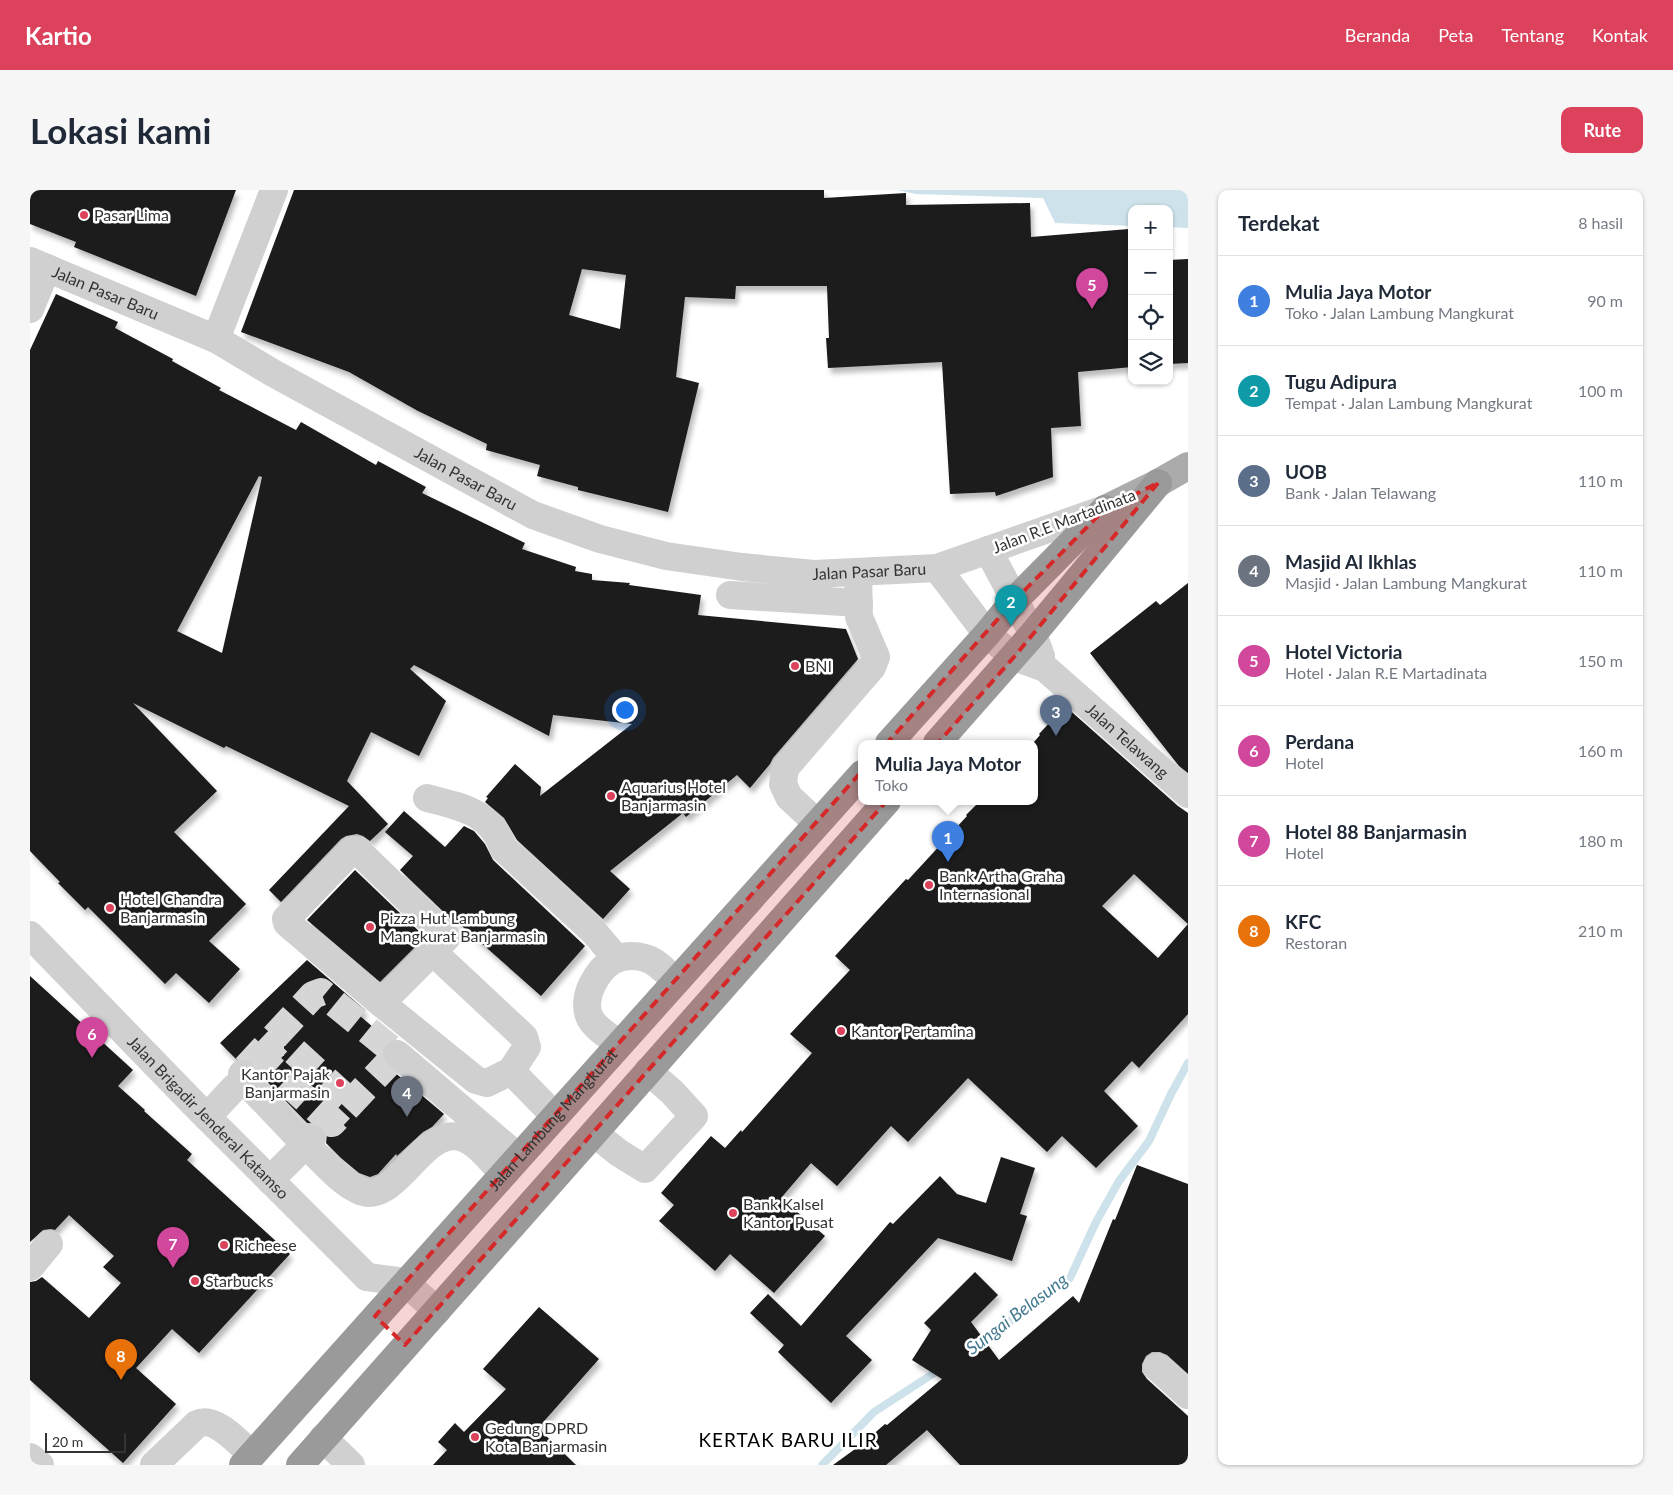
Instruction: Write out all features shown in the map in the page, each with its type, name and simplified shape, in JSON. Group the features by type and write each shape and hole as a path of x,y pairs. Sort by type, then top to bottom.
{"highway":[{"path":"940,740 1014,657 1158,484"},
{"path":"892,740 987,634 1014,601 1105,509"},
{"name":"Jalan Lambung Mangkurat","path":"247,1460 858,778"},
{"path":"300,1465 882,805"},
{"path":"619,1044 648,1071"},
{"path":"375,1316 405,1346"}],"main road":[{"name":"Jalan R.E Martadinata","path":"1105,509 1158,484 1188,466"}],"street":[{"path":"216,339 274,190"},
{"path":"30,309 39,264"},
{"name":"Jalan Pasar Baru","path":"39,264 216,339 273,374 534,514 592,536 666,556 814,574 937,568"},
{"name":"Jalan R.E Martadinata","path":"937,568 1105,509"},
{"name":"Jalan Telawang","path":"988,550 1033,634 1046,668"},
{"path":"937,568 987,634 1014,657"},
{"path":"817,823 789,797 783,784 785,768 872,667 876,657 859,617 858,572"},
{"path":"730,595 859,603"},
{"name":"Jalan Telawang","path":"1014,657 1046,668 1188,794"},
{"path":"428,798 456,806 490,823 500,837 504,849 594,932 616,958"},
{"path":"382,1003 447,937 357,850 352,850 286,919 287,923 382,1003 476,1080 487,1083 511,1071 527,1047 524,1037 433,952"},
{"name":"Jalan Brigadir Jenderal Katamso","path":"30,935 207,1117 367,1277"},
{"path":"619,1044 591,1021 588,1012 589,991 598,972 616,958 631,956 646,958 657,964 676,981"},
{"path":"397,1054 511,1165"},
{"path":"511,1071 555,1116"},
{"path":"594,1133 618,1153 645,1169 694,1116 672,1092 648,1071"},
{"path":"207,1117 241,1077 309,1141 340,1178 359,1191 372,1193 384,1189 430,1147 446,1136 459,1137 511,1165"},
{"path":"270,1180 309,1141"},
{"path":"30,1267 49,1244"},
{"path":"375,1316 367,1277 405,1282 437,1311"},
{"path":"1157,1367 1188,1395"},
{"path":"154,1465 197,1424 206,1421 222,1429 247,1460"},
{"path":"323,1438 351,1465"},
{"path":"30,1457 40,1465"}],"highlighted area":[{"path":"1158,483 1014,657 405,1345 375,1316 1014,601 1105,509"}],"water":[{"path":"897,190 1188,190 1188,228 1173,227 1173,205 1128,205 1128,226 1055,223 1043,198 916,194"}],"building":[{"path":"30,190 236,190 196,296 74,247 76,242 30,224"},
{"path":"294,190 824,190 824,198 906,193 906,205 1030,203 1031,237 1128,229 1128,367 1078,372 1081,426 1051,428 1053,477 996,496 995,492 950,494 942,362 828,368 826,338 829,338 827,286 736,286 735,299 685,297 676,377 699,383 668,512 578,490 578,487 537,476 540,465 486,450 487,444 418,411 349,372 241,332","holes":["582,269 626,275 620,329 569,315"]},
{"path":"1188,259 1188,363 1173,364 1173,260"},
{"path":"56,294 118,322 115,328 173,359 172,361 221,388 219,390 296,430 301,422 376,465 378,461 426,487 422,493 525,543 522,549 576,567 575,571 592,574 592,580 630,583 629,585 701,595 698,615 846,629 858,659 773,758 750,788 737,775 686,817 683,813 610,871 630,889 603,919 517,840 504,818 485,802 488,798 486,797 515,764 541,787 540,796 632,724 553,715 549,736 414,665 410,669 446,701 419,756 371,732 347,781 388,824 370,841 357,834 341,839 281,902 269,890 349,806 133,703 217,791 174,832 246,904 209,941 240,969 209,1003 176,973 165,984 88,907 85,910 30,851 30,350","holes":["259,476 262,477 222,653 177,631"]},
{"path":"1188,583 1188,773 1179,766 1090,653 1156,601 1160,605"},
{"path":"1065,706 1188,813 1188,924 1188,1014 1139,1068 1132,1061 1104,1091 1138,1126 1096,1168 1062,1136 1047,1152 968,1078 908,1142 891,1126 837,1186 811,1163 781,1198 825,1236 774,1293 730,1254 715,1271 659,1221 674,1205 661,1193 711,1136 725,1148 741,1130 742,1132 812,1053 790,1034 850,970 835,956 906,879 908,880 966,815 976,805 1038,805 1038,740 1036,740","holes":["1134,874 1188,924 1158,958 1102,906"]},
{"path":"404,811 445,847 464,826 474,831 485,844 493,860 585,946 541,996 454,919 452,920 400,870 413,856 385,832"},
{"name":"Pizza Hut Lambung Mangkurat Banjarmasin","path":"355,870 425,937 380,982 307,920"},
{"name":"Kantor Pajak Banjarmasin","path":"307,960 365,1010 360,1016 380,1033 373,1039 383,1049 382,1059 387,1066 444,1114 432,1127 423,1132 397,1156 396,1154 378,1174 370,1177 359,1173 341,1158 326,1143 327,1134 323,1127 316,1123 307,1123 257,1071 253,1063 247,1059 237,1060 220,1043"},
{"path":"30,976 133,1070 118,1086 192,1154 187,1160 290,1254 199,1353 172,1329 136,1368 176,1404 123,1463 30,1380 30,1282 42,1277 89,1318 121,1283 103,1267 114,1256 69,1215 55,1230 43,1230 30,1242"},
{"path":"1001,1157 1035,1168 1020,1214 1027,1216 1012,1261 938,1238 846,1336 872,1360 831,1403 778,1352 784,1345 750,1313 768,1294 801,1326 890,1222 893,1224 940,1176 957,1194 986,1203"},
{"path":"1137,1165 1188,1184 1188,1374 1167,1355 1160,1352 1152,1352 1146,1356 1142,1364 1142,1372 1147,1379 1188,1416 1188,1465 960,1465 927,1430 886,1465 833,1465 885,1424 887,1425 942,1379 912,1360 931,1330 924,1323 975,1272 998,1295 971,1322 999,1360 1073,1296 1079,1303"},
{"path":"539,1307 599,1359 538,1428 576,1465 433,1465 447,1450 438,1442 455,1423 464,1432 506,1389 483,1369"}],"waterway":[{"name":"Sungai Belasung","path":"977,1345 1070,1278 1096,1222 1119,1181 1149,1141 1188,1063"},
{"name":"Sungai Belasung","path":"822,1465 874,1412 942,1368"}],"tunnel":[{"path":"246,1068 313,995 321,992 397,1054 332,1123 258,1056"},
{"path":"263,1057 277,1042 284,1042 348,1100 333,1116"}],"place":[{"name":"Pasar Lima","path":"84,215"},
{"name":"Hotel Victoria","path":"1092,309"},
{"name":"Tugu Adipura","path":"1011,626"},
{"name":"BNI","path":"795,666"},
{"name":"UOB","path":"1056,736"},
{"name":"Aquarius Hotel Banjarmasin","path":"611,796"},
{"name":"Mulia Jaya Motor","path":"948,862"},
{"name":"Bank Artha Graha Internasional","path":"929,885"},
{"name":"Hotel Chandra Banjarmasin","path":"110,908"},
{"name":"Pizza Hut Lambung Mangkurat Banjarmasin","path":"370,927"},
{"name":"Kantor Pertamina","path":"841,1031"},
{"name":"Perdana","path":"92,1058"},
{"name":"Kantor Pajak Banjarmasin","path":"340,1083"},
{"name":"Masjid Al Ikhlas","path":"407,1117"},
{"name":"Bank Kalsel Kantor Pusat","path":"733,1213"},
{"name":"Richeese","path":"224,1245"},
{"name":"Hotel 88 Banjarmasin","path":"173,1268"},
{"name":"Starbucks","path":"195,1281"},
{"name":"KFC","path":"121,1380"},
{"name":"Gedung DPRD Kota Banjarmasin","path":"475,1437"}],"district":[{"name":"KERTAK BARU ILIR","path":"788,1440"}]}
